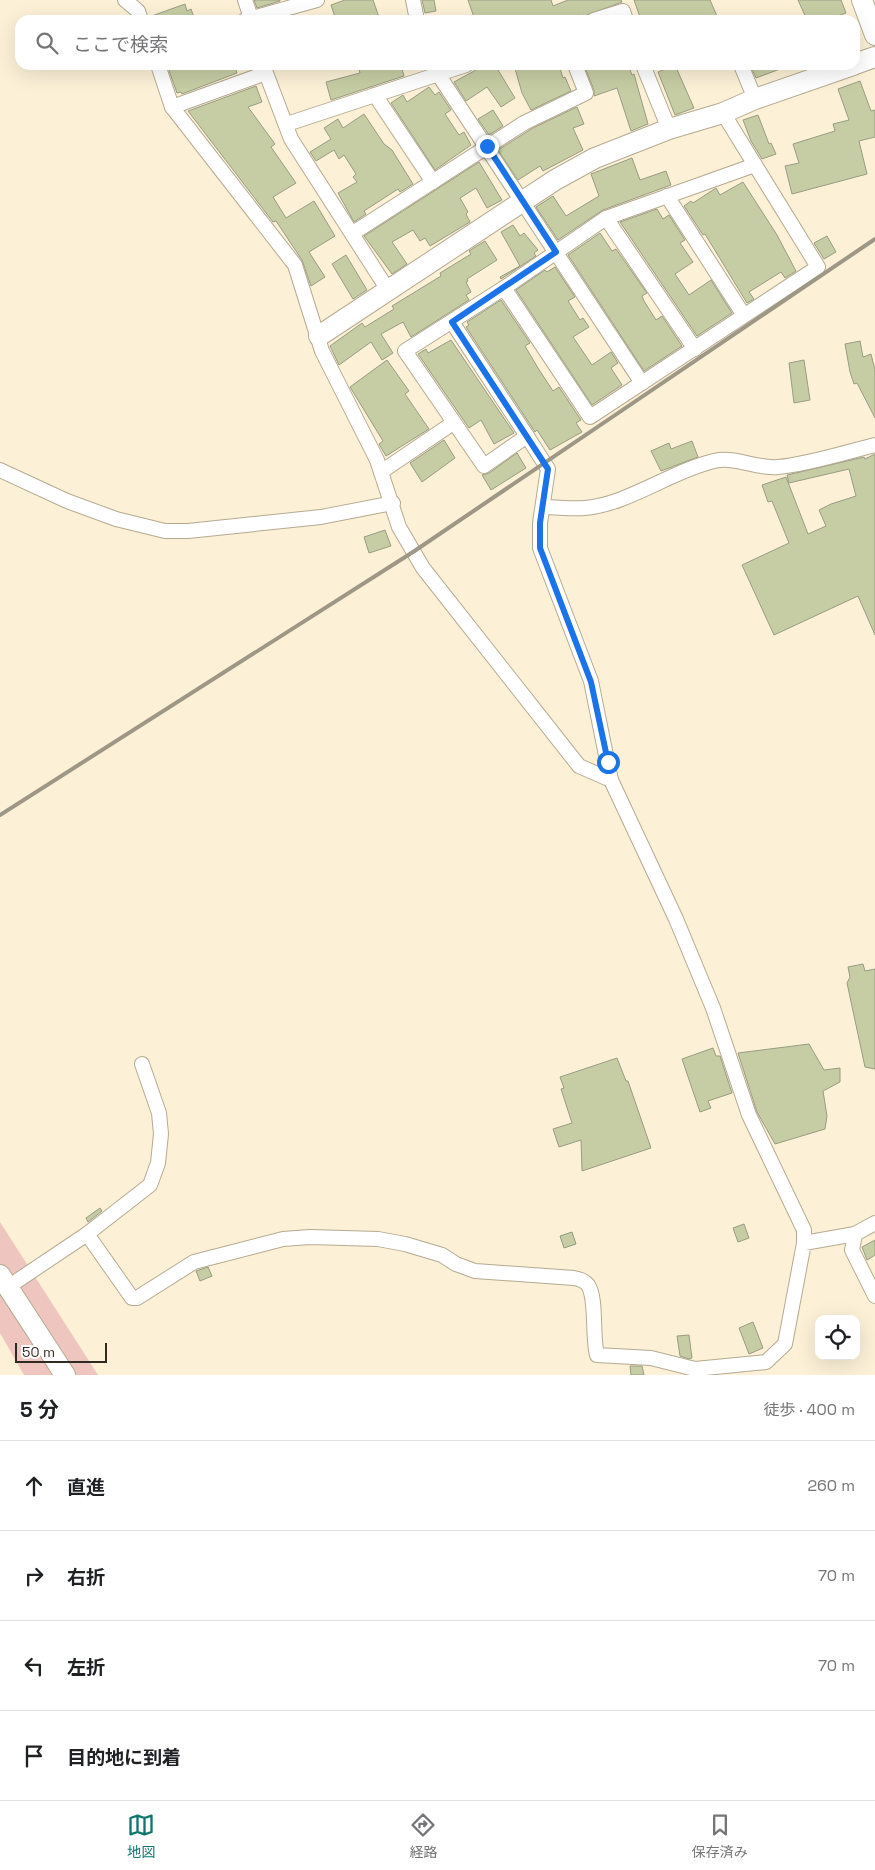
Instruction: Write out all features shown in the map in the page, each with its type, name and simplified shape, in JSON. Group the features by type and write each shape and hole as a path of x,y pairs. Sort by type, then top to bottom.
{"street":[{"path":"125,0 138,11 139,15"},
{"path":"245,0 247,15"},
{"path":"263,15 317,0"},
{"path":"413,0 416,15"},
{"path":"862,0 875,35"},
{"path":"610,15 623,11 624,15"},
{"path":"860,63 875,57"},
{"path":"160,70 172,107 295,266 319,336 322,351 382,472 400,527 423,568 578,766 611,780"},
{"path":"287,124 375,96 435,70 642,383"},
{"path":"353,233 524,123 586,93 577,70"},
{"path":"647,70 669,129"},
{"path":"743,70 754,99"},
{"path":"319,336 522,201 595,158 669,129 724,113 754,99 839,70"},
{"path":"172,107 266,73 287,124 291,139 388,290"},
{"path":"375,96 432,182"},
{"path":"504,288 590,417 695,349 743,314 818,267 724,113"},
{"path":"527,436 484,466 405,351 504,288 606,218 755,165"},
{"path":"667,196 743,314"},
{"path":"606,218 695,349"},
{"path":"87,1234 132,1298 137,1298 194,1262 283,1239 310,1237 378,1239 406,1244 442,1255 456,1264 474,1271 584,1280 590,1290 594,1345 597,1355 651,1358 695,1369 766,1362 785,1344 804,1243 804,1230 749,1115 713,1008 676,919 611,780 591,682 540,548 548,469 452,322"},
{"path":"382,472 454,422"},
{"path":"543,507 586,508 626,497 665,478 715,461 736,459 756,466 778,467 875,445"},
{"path":"0,470 75,504 139,526 165,531 188,532 322,517 393,502"},
{"path":"65,1375 4,1281 87,1234 150,1184 158,1163 162,1134 159,1113 142,1064"},
{"path":"804,1243 855,1234 875,1223"},
{"path":"855,1234 852,1250 875,1296"}],"shaded area":[{"path":"0,1222 98,1375 24,1375 0,1333"}],"building":[{"path":"254,0 280,0 280,1 257,8"},
{"path":"345,0 373,0 378,15 334,15 331,5"},
{"path":"422,0 434,0 436,11 425,13"},
{"path":"468,0 551,0 553,6 568,0 621,0 622,2 588,15 473,15"},
{"path":"634,0 710,0 717,15 639,15"},
{"path":"798,0 841,0 846,13 841,15 805,15"},
{"path":"185,4 187,11 191,9 193,15 155,15"},
{"path":"169,70 236,70 237,73 182,94 181,92 177,93"},
{"path":"359,70 402,70 404,76 331,100 326,82 360,73"},
{"path":"476,70 498,70 515,98 501,107 487,87 466,101 454,82"},
{"path":"515,70 561,70 571,91 531,110 522,93"},
{"path":"586,70 630,70 632,75 634,74 648,124 631,131 617,88 594,96 594,90"},
{"path":"677,70 694,108 675,115 658,72"},
{"path":"752,70 777,70 756,78"},
{"path":"860,81 871,111 875,110 875,137 859,141 867,174 792,194 785,166 799,163 793,144 835,131 833,124 849,120 838,89"},
{"path":"256,86 262,102 248,107 275,144 271,147 296,183 273,197 286,218 314,201 335,236 309,252 325,277 311,286 302,260 276,221 273,222 188,111"},
{"path":"429,87 435,95 439,92 451,110 445,114 459,135 464,132 471,145 435,170 391,103 403,95 407,102"},
{"path":"577,107 584,124 573,128 583,150 543,171 540,166 518,180 498,150 533,128"},
{"path":"493,110 503,126 489,135 478,119"},
{"path":"364,114 384,144 392,150 413,184 400,192 398,189 364,211 366,214 354,222 338,193 357,182 353,177 356,174 344,155 339,159 334,150 316,161 310,152 331,139 324,128 338,119 343,128"},
{"path":"758,115 769,144 771,143 776,154 762,159 751,141 743,120"},
{"path":"632,158 640,180 666,171 671,185 603,210 558,240 536,207 553,196 566,216 599,196 591,174"},
{"path":"479,162 502,200 487,208 476,188 460,198 468,212 466,214 470,222 430,246 425,238 420,241 413,230 392,242 407,264 392,274 364,236"},
{"path":"743,182 777,235 796,271 785,278 781,272 749,292 754,299 747,303 705,234 703,235 684,206 691,201 693,203 716,188 720,195"},
{"path":"657,209 663,219 669,215 685,240 680,243 693,262 675,274 689,295 711,280 732,313 697,336 620,222"},
{"path":"513,225 520,236 524,233 538,250 534,253 536,256 501,279 500,277 520,266 501,232"},
{"path":"600,233 612,251 616,249 647,293 642,296 656,320 662,316 682,346 644,371 568,255"},
{"path":"827,236 836,252 824,259 814,243"},
{"path":"485,241 497,260 467,279 468,281 466,282 471,292 466,295 469,300 411,337 403,322 381,334 393,353 382,360 371,342 339,365 330,346 362,323 365,327 394,309 392,306 441,276 440,273 471,254 469,251"},
{"path":"346,255 367,290 353,299 332,264"},
{"path":"555,267 575,297 568,301 580,320 583,318 589,327 573,337 592,365 611,352 618,363 611,368 622,385 592,405 516,290 545,270 547,272"},
{"path":"501,300 530,343 525,346 553,391 559,387 581,420 576,423 582,432 550,450 537,430 535,432 466,327 469,325 467,322"},
{"path":"451,340 514,433 494,444 481,420 469,428 418,354 426,349 428,353"},
{"path":"860,341 863,357 871,354 875,370 875,418 857,383 854,384 850,372 845,344"},
{"path":"387,360 409,391 405,394 429,429 386,456 379,444 383,441 350,387"},
{"path":"804,360 810,400 794,403 789,363"},
{"path":"444,440 455,458 422,482 410,463"},
{"path":"692,441 698,457 661,471 651,451 669,443 671,449"},
{"path":"517,453 526,468 491,490 482,475 489,473"},
{"path":"875,454 875,635 858,596 774,635 742,565 789,543 772,501 768,502 762,485 786,477 808,534 826,526 819,510 856,496 849,469 789,483 787,475 864,457 865,459"},
{"path":"385,530 391,546 369,553 364,537"},
{"path":"863,964 865,971 875,969 875,1069 865,1067 847,983 850,977 848,967"},
{"path":"809,1044 824,1070 840,1068 840,1082 823,1091 827,1116 825,1129 775,1144 757,1112 738,1053"},
{"path":"713,1048 716,1056 720,1056 732,1093 708,1101 711,1108 700,1112 682,1059"},
{"path":"617,1058 626,1081 628,1081 651,1148 582,1171 581,1140 559,1147 553,1129 572,1123 561,1089 564,1088 560,1077"},
{"path":"100,1208 102,1211 88,1222 86,1218"},
{"path":"744,1224 749,1238 738,1242 733,1228"},
{"path":"572,1232 576,1244 564,1248 560,1236"},
{"path":"875,1240 875,1255 867,1260 862,1247"},
{"path":"208,1267 212,1276 200,1281 196,1271"},
{"path":"753,1322 763,1348 749,1354 739,1328"},
{"path":"689,1335 692,1358 689,1359 680,1356 677,1336"},
{"path":"630,1366 642,1366 644,1375 631,1375"}],"railway":[{"path":"0,815 413,552 875,239"}],"route":[{"path":"487,146 556,252 452,322 548,469 540,523 540,548 546,568 591,682 608,762"}]}
